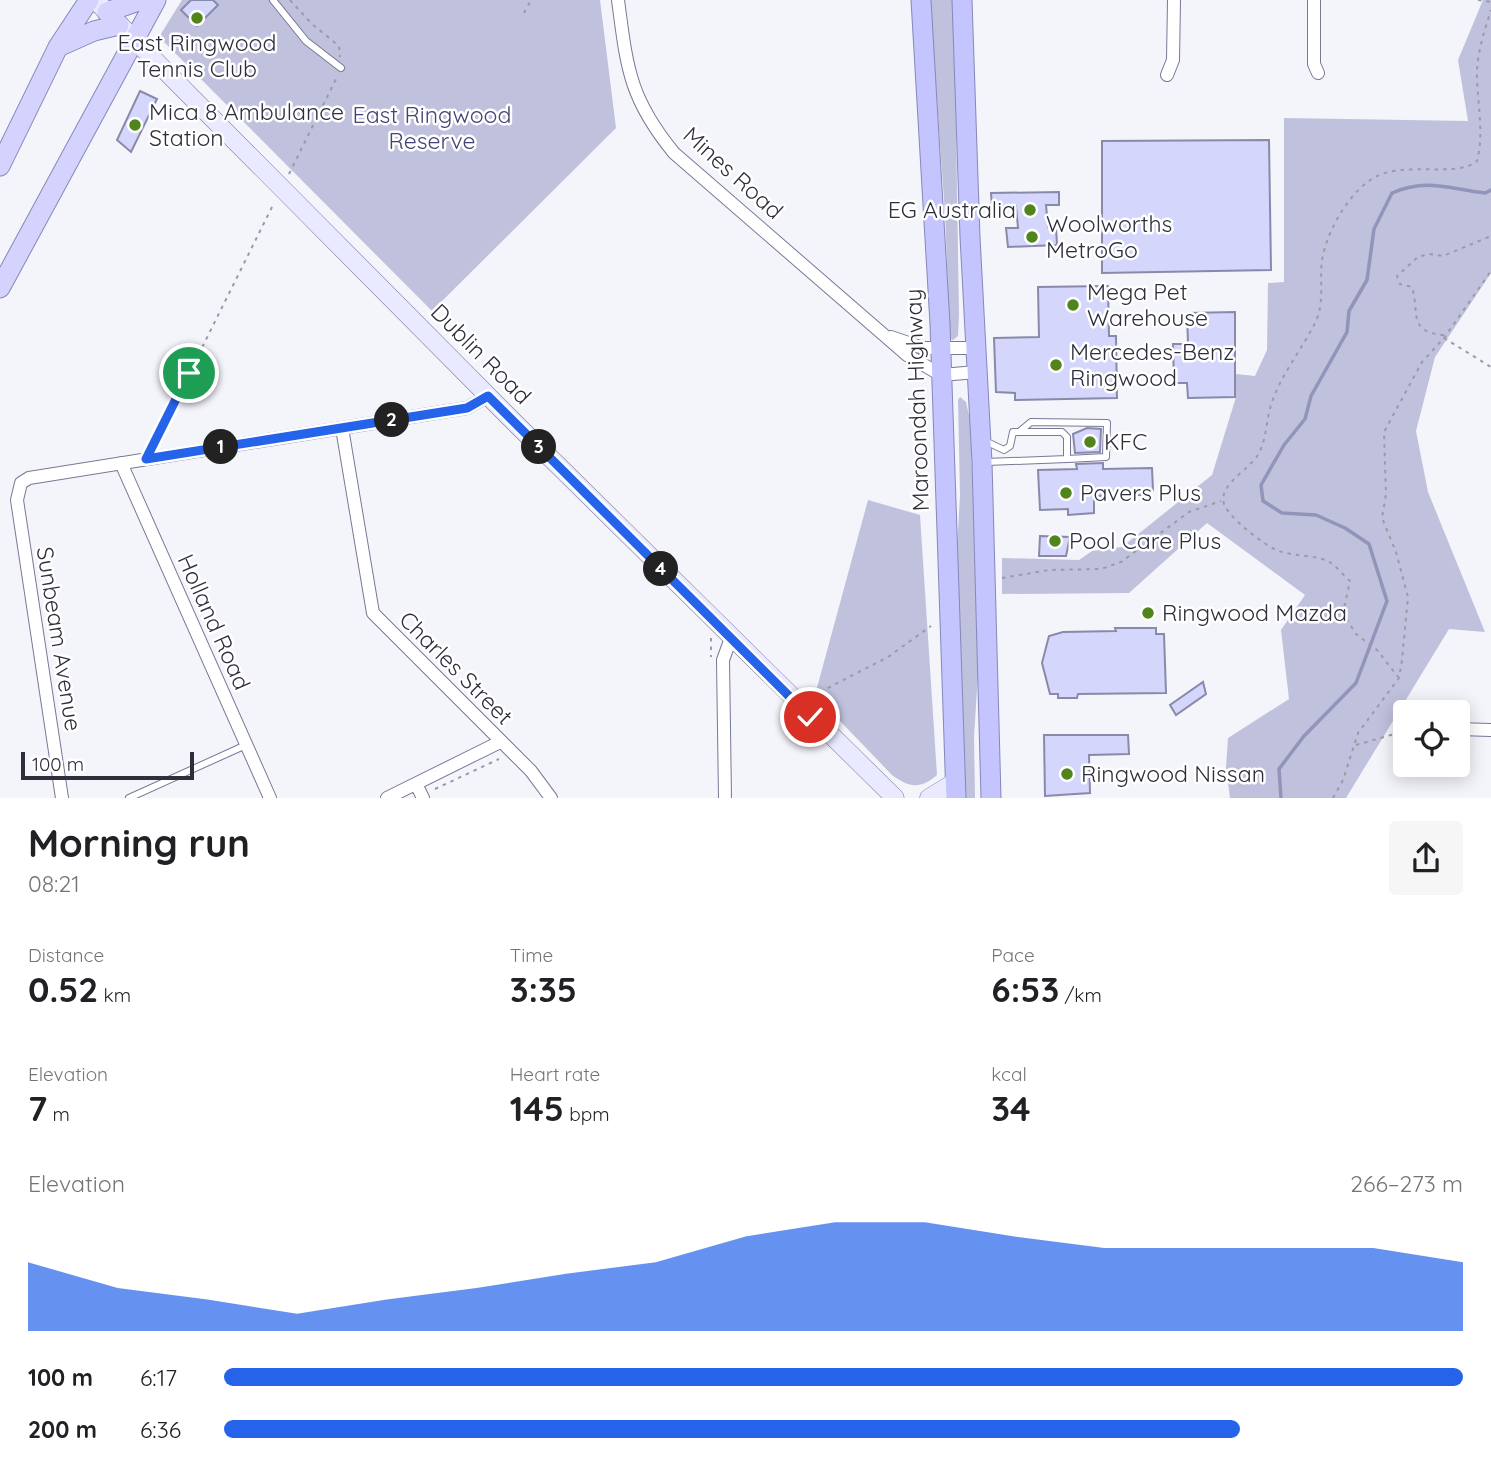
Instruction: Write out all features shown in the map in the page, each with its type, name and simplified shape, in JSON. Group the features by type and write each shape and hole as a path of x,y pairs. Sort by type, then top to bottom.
{"highway":[{"name":"Maroondah Highway","path":"921,0 941,350 955,790"},
{"path":"962,0 982,462 990,798"}],"main road":[{"path":"0,166 58,47 89,0"},
{"path":"58,47 94,31 107,12 141,0"},
{"path":"0,288 156,0"},
{"name":"Dublin Road","path":"107,12 488,396 895,798"},
{"path":"929,798 955,790"}],"street":[{"name":"Mines Road","path":"618,0 629,74 649,122 674,153 906,355 941,375"},
{"path":"1167,75 1172,60 1174,0"},
{"path":"1314,0 1314,64 1318,73"},
{"name":"Mines Road","path":"887,336 916,348 975,348"},
{"path":"941,375 977,372"},
{"path":"121,463 467,408 488,396"},
{"name":"Charles Street","path":"342,428 373,613 531,771 551,798"},
{"name":"Sunbeam Avenue","path":"62,798 17,500 18,487 29,478 121,463"},
{"name":"Holland Road","path":"121,463 270,798"},
{"path":"725,798 723,660 731,638"},
{"path":"1470,730 1491,730"},
{"path":"387,798 421,792 500,742"}],"lane":[{"path":"273,0 306,41 341,68"},
{"path":"982,462 1106,457 1107,424 1031,422 1019,432"},
{"path":"981,438 1004,450 1010,446 1013,432 1062,432 1067,437 1067,459"},
{"path":"129,798 246,745"}],"path":[{"path":"146,459 341,68 339,46 312,24 290,0"},
{"path":"524,13 531,0"},
{"path":"1478,0 1491,2"},
{"path":"1399,678 1377,650 1356,634 1343,613 1350,581 1330,562 1278,551 1250,533 1226,509 1223,500 1226,490 1258,454 1272,402 1317,319 1322,291 1322,256 1341,214 1375,177 1390,172 1438,167 1458,170 1470,168 1478,161 1481,117 1477,78 1481,44 1491,10"},
{"path":"1491,236 1443,256 1429,254 1418,257 1397,276 1400,285 1412,287 1415,319 1421,328 1444,337 1491,367"},
{"path":"1333,798 1359,733 1399,678 1408,597 1396,552 1382,519 1385,494 1384,432 1422,362 1444,337 1491,271"},
{"path":"1001,578 1040,570 1101,569 1121,562 1189,512 1223,500"},
{"path":"820,692 888,657 931,626"},
{"path":"1356,745 1393,735"},
{"path":"421,792 503,758"}],"green space":[{"name":"East Ringwood Reserve","path":"182,0 600,0 616,128 432,311 159,37"},
{"path":"930,0 954,0 959,315 958,336 953,340 950,339 945,214"},
{"path":"1483,0 1491,0 1491,273 1435,357 1416,431 1428,492 1485,632 1449,629 1406,700 1393,700 1393,721 1346,798 1230,798 1226,767 1228,738 1289,699 1281,630 1305,595 1207,523 1129,593 1002,594 1002,558 1079,560 1092,551 1122,547 1212,475 1236,397 1236,374 1255,376 1267,350 1268,283 1284,282 1284,118 1468,121 1458,60"},
{"path":"960,397 966,402 970,420 979,658 974,737 975,798 964,798 956,568 960,495"},
{"path":"868,500 920,515 937,775 920,785 909,784 892,775 815,695"}],"building":[{"name":"East Ringwood Tennis Club","path":"191,0 213,0 218,5 197,26 181,10"},
{"name":"Mica 8 Ambulance Station","path":"140,91 157,99 131,152 117,140"},
{"path":"1269,140 1271,270 1102,273 1102,141"},
{"path":"1059,192 1059,205 1046,205 1048,227 1056,227 1057,245 1008,247 1006,228 1018,228 1016,206 992,207 991,193"},
{"name":"Mercedes-Benz Ringwood","path":"1108,286 1109,336 1116,336 1117,398 1015,400 1015,393 996,392 994,338 1039,337 1038,287"},
{"path":"1235,312 1235,397 1188,398 1187,383 1174,383 1173,344 1188,344 1187,313"},
{"name":"KFC","path":"1087,428 1101,429 1100,452 1075,453 1073,434"},
{"name":"Pavers Plus","path":"1103,463 1103,469 1152,468 1153,490 1141,495 1094,496 1094,513 1068,515 1068,509 1040,510 1038,470 1077,469 1076,464"},
{"name":"Pool Care Plus","path":"1040,536 1070,537 1066,556 1039,556"},
{"path":"1115,628 1156,628 1156,634 1164,634 1166,693 1078,694 1077,698 1058,698 1058,694 1050,694 1042,663 1049,636 1063,632 1116,631"},
{"path":"1203,682 1206,694 1176,715 1170,705"},
{"name":"Ringwood Nissan","path":"1044,735 1128,735 1129,754 1089,755 1090,793 1045,796"}],"waterway":[{"path":"1281,798 1279,769 1304,736 1356,683 1387,601 1369,544 1345,528 1316,515 1282,513 1263,501 1261,485 1284,445 1305,419 1311,396 1347,332 1349,311 1367,280 1374,229 1392,193 1427,185 1485,193 1491,190"}],"place":[{"name":"East Ringwood Tennis Club","path":"197,18"},
{"name":"Mica 8 Ambulance Station","path":"135,125"},
{"name":"EG Australia","path":"1030,210"},
{"name":"Woolworths MetroGo","path":"1032,237"},
{"name":"Mega Pet Warehouse","path":"1073,305"},
{"name":"Mercedes-Benz Ringwood","path":"1056,365"},
{"name":"KFC","path":"1090,442"},
{"name":"Pavers Plus","path":"1066,493"},
{"name":"Pool Care Plus","path":"1055,541"},
{"name":"Ringwood Mazda","path":"1148,613"},
{"name":"Ringwood Nissan","path":"1067,774"}],"route":[{"path":"189,373 146,459 467,408 488,396 810,717"}]}
